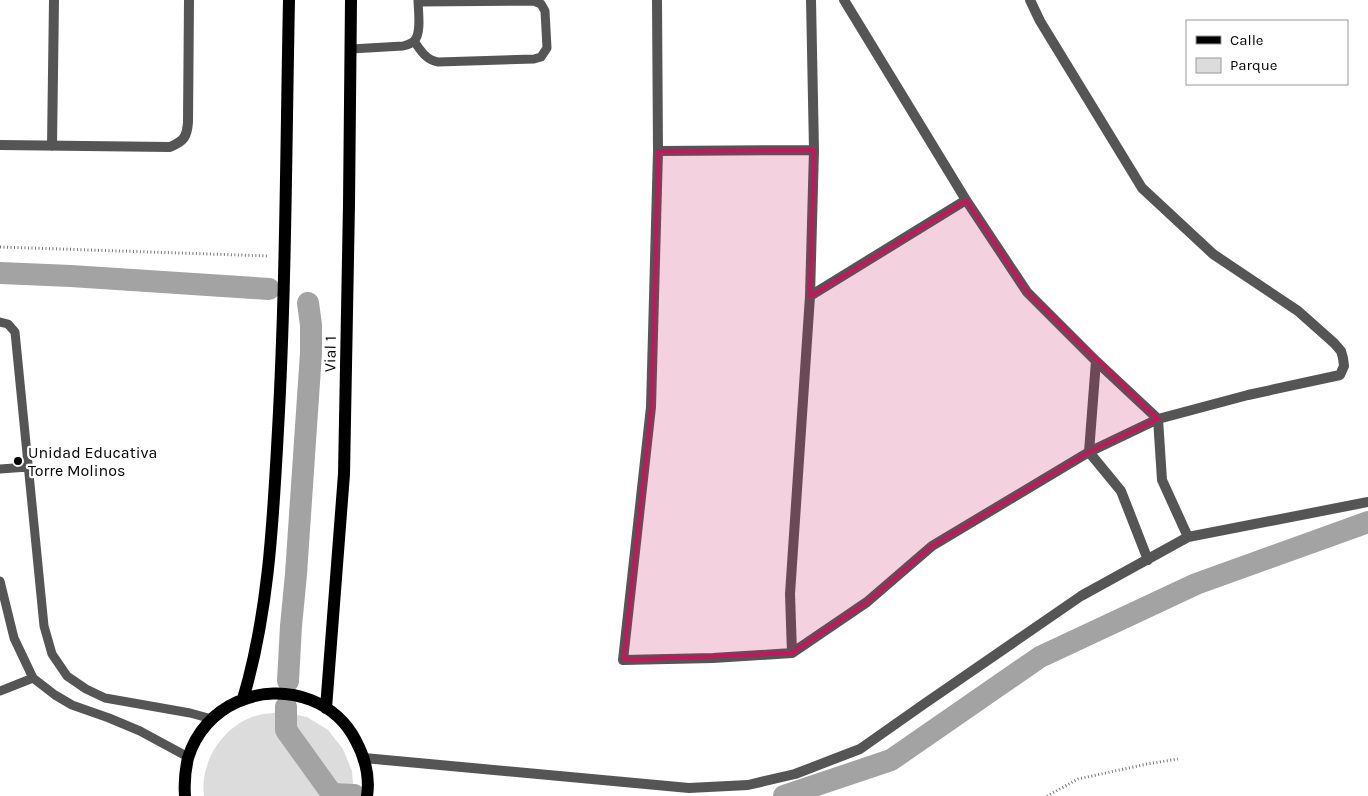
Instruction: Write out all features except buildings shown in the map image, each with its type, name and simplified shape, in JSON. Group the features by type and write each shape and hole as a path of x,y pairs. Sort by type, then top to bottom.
{"main road":[{"path":"243,699 261,624 276,470 282,370 289,0"},
{"name":"Vial 1","path":"326,708 344,474 351,0"},
{"path":"185,796 184,780 188,758 198,737 212,719 232,704 267,693 292,694 310,700 326,708 346,725 364,758 367,773 367,796"}],"street":[{"path":"52,146 54,0"},
{"path":"0,145 170,147 181,142 187,133 188,122 189,0"},
{"path":"657,0 658,151 651,407 623,660 714,658 792,652 867,602 932,546 1089,452 1158,420 1248,395 1340,375 1344,366 1342,351 1334,343 1298,311 1213,254 1142,188 1040,21 1030,0"},
{"path":"792,652 790,594 810,296 814,150 811,0"},
{"path":"844,0 966,200 1027,292 1158,420 1162,480 1188,537"},
{"path":"658,151 814,150"},
{"path":"810,296 966,200"},
{"path":"1096,361 1089,452 1121,491 1148,560"},
{"path":"364,758 689,788 748,785 795,774 860,749 1082,596 1188,537 1368,502"}],"lane":[{"path":"351,49 410,44 418,34 418,1 534,1 541,4 545,11 547,48 541,57 534,59 438,62 424,56 414,41"},
{"path":"0,322 8,324 15,332 44,626 52,654 67,676 100,696 212,719"},
{"path":"0,469 28,467"},
{"path":"0,581 14,638 33,678 72,705 140,731 188,758"},
{"path":"0,691 33,678"},
{"path":"94,712 100,696"}],"path":[{"path":"0,247 284,257"},
{"path":"1047,796 1078,779 1178,759"}],"highlighted area":[{"path":"814,150 810,296 966,200 1027,292 1158,419 1089,452 932,546 867,602 792,653 623,660 651,407 658,151"}],"green space":[{"path":"283,712 307,717 328,730 343,749 352,771 354,796 204,796 206,770 210,757 225,735 247,719 262,714"}],"waterway":[{"path":"0,273 269,289"},
{"path":"288,681 311,353 311,325 308,303"},
{"path":"784,796 891,760 1040,657 1196,584 1368,522"},
{"path":"286,707 286,730 332,794 354,795"}],"place":[{"name":"Unidad Educativa Torre Molinos","path":"18,461"}]}
